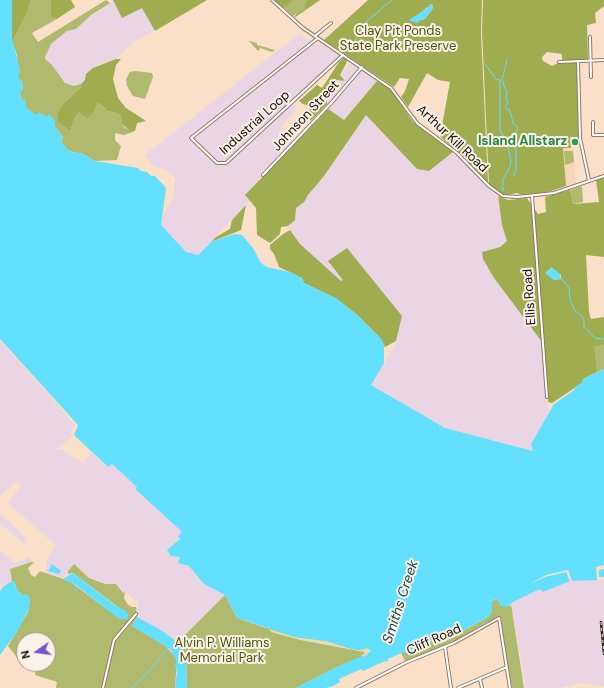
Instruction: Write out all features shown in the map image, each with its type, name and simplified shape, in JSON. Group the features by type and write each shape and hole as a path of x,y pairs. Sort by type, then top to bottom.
{"street":[{"name":"Arthur Kill Road","path":"272,0 296,22 315,36 392,88 418,123 457,153 494,191 507,197 532,196 554,192 604,176"},
{"path":"315,36 331,23"},
{"path":"590,37 591,77"},
{"name":"Industrial Loop","path":"318,38 191,138 217,163 226,163 343,55"},
{"path":"578,60 580,138 589,181"},
{"path":"559,62 604,60"},
{"name":"Johnson Street","path":"262,175 333,101 362,67"},
{"path":"593,122 593,135 604,135"},
{"name":"Ellis Road","path":"532,196 547,397"},
{"path":"103,688 114,640 136,614"},
{"name":"Cliff Road","path":"356,688 407,662 445,647 499,618 507,667"},
{"path":"445,647 451,688"},
{"path":"458,688 507,667 510,688"},
{"path":"480,679 482,688"}],"shaded area":[{"path":"114,1 122,18 142,7 155,31 132,43 116,59 98,65 81,84 74,86 65,83 52,65 46,60 47,51 51,44 67,31 76,29 91,15"},
{"path":"299,34 316,44 326,47 342,57 293,103 297,108 280,128 292,142 245,195 250,201 198,255 186,252 161,225 163,215 173,199 175,178 166,169 154,167 145,155"},
{"path":"351,63 377,81 344,120 328,109 327,102 322,102 330,90 341,84 337,83 337,80 345,81 340,75"},
{"path":"366,115 402,153 429,171 453,152 497,197 507,241 500,247 482,252 483,259 494,278 542,342 547,406 550,410 531,444 533,451 445,428 371,385 395,346 401,316 344,280 341,282 300,244 288,226 295,220 296,208 304,202 324,176"},
{"path":"563,148 573,149 576,183 566,186"},
{"path":"0,340 75,425 71,430 72,437 55,450 61,449 83,463 92,453 107,467 112,464 137,487 135,490 182,532 180,539 167,550 181,557 178,563 189,566 204,584 225,595 179,641 137,617 138,603 125,591 123,593 116,584 105,584 89,578 74,564 62,580 45,574 48,556 56,545 8,503 21,486 17,481 0,496"},
{"path":"0,514 25,536 27,547 0,523"},
{"path":"0,551 15,563 30,557 31,562 10,569 12,581 0,586"},
{"path":"604,580 604,686 580,683 560,688 526,688 511,604 540,589 543,592 570,581"}],"green space":[{"path":"12,0 31,0 27,13 12,42"},
{"path":"31,0 51,0 51,17 57,19 32,33 38,42 106,0 110,3 91,15 76,29 67,31 51,44 45,57 65,83 74,86 81,84 81,87 61,106 57,114 58,122 70,131 75,117 79,112 93,113 98,103 107,111 121,116 122,124 125,128 133,132 124,135 115,133 115,140 121,146 117,160 95,161 83,154 69,151 61,142 63,137 55,127 55,121 36,116 25,107 25,100 22,100 20,93 23,88 22,81 18,78 17,55 12,42 27,13"},
{"path":"51,0 71,0 75,7 57,19 51,17"},
{"path":"113,0 207,0 155,31 142,8 122,18"},
{"path":"274,0 293,0 284,8"},
{"name":"Clay Pit Ponds State Park Preserve","path":"276,0 317,0 293,16"},
{"path":"308,0 320,0 294,18 296,14 305,8 305,4"},
{"name":"Clay Pit Ponds State Park Preserve","path":"368,0 482,0 481,33 488,183 440,136 450,82 438,80 427,73 408,107 401,97 405,91 409,79 400,78 394,87 324,40","holes":["432,4 433,8 425,19 413,22 420,13"]},
{"name":"Clay Pit Ponds State Park Preserve","path":"483,0 604,0 604,6 595,13 596,23 587,25 588,59 562,61 562,54 547,52 542,57 543,61 552,66 560,62 577,63 579,137 570,137 571,148 563,148 566,186 545,193 522,195 517,193 508,195 500,193 489,185 482,31"},
{"path":"249,41 275,50 272,52 260,48 259,51"},
{"path":"343,58 347,60 340,75 345,81 337,80 337,83 342,84 333,92 330,90 322,101 327,102 327,104 311,121 309,118 310,106 299,101 317,85 322,88"},
{"path":"116,59 121,59 116,65 113,79 118,98 126,108 146,121 137,123 135,131 131,132 122,124 121,116 107,111 98,103 93,113 87,118 79,112 75,117 70,131 58,122 57,114 61,106 81,87 81,84 85,80 86,74 93,68"},
{"path":"135,71 152,73 153,77 145,99 133,96 127,86 126,79 130,72"},
{"path":"377,81 390,89 413,122 453,152 429,171 417,169 366,115 324,176 304,202 296,208 295,220 288,226 281,227 280,234 270,243 257,235 256,208 245,195 328,109 344,120"},
{"path":"564,151 573,151 574,162 565,165"},
{"path":"604,178 604,257 586,255 589,312 591,319 604,317 604,344 594,347 597,372 583,379 582,383 552,403 548,402 534,208 538,214 546,212 545,197 570,190 573,204 599,202 596,180","holes":["552,268 561,275 561,279 554,280 548,275 547,271"]},
{"path":"582,186 583,202 573,204 570,190"},
{"path":"498,196 508,200 527,198 531,204 542,342 494,278 483,259 482,252 500,247 507,241 502,225"},
{"path":"246,205 241,230 211,242 216,237 230,229 232,220"},
{"path":"290,230 300,244 341,281 343,280 328,261 347,248 402,316 396,341 385,347 381,339 356,314 337,299 304,283 302,278 279,267 274,254 270,249 270,245"},
{"path":"599,344 604,344 604,369 597,372 593,351 594,347"},
{"path":"34,562 28,568 31,575 35,577 40,571 69,581 120,619 128,619 122,610 73,573 68,574 68,571 74,564 89,578 105,584 116,584 123,593 125,591 124,598 128,605 136,607 137,617 132,626 166,646 177,659 175,688 56,688 57,682 35,675 36,672 56,672 56,632 16,632 28,612 30,598 22,595 15,588 16,585 12,581 10,569"},
{"name":"Alvin P. Williams Memorial Park","path":"225,595 237,618 266,628 367,648 365,656 333,669 296,688 187,688 186,657 179,641"},
{"path":"498,599 501,606 510,606 511,604 524,688 512,688 499,617 485,623 453,642 405,661 401,653 407,653 410,650 432,642 442,643 488,617 492,612 492,601"},
{"path":"16,632 16,656 8,646"}],"sand":[{"path":"269,629 295,637 327,641 352,649 360,650 367,648 371,652 362,657 361,655 364,654 364,652 300,640 271,632"}],"water":[{"name":"Smiths Creek","path":"0,0 12,0 12,39 20,70 18,78 22,81 23,88 20,94 22,100 25,99 26,107 36,115 39,112 47,117 50,115 55,121 55,127 63,137 61,142 69,151 83,154 95,161 138,168 141,171 147,172 151,176 155,176 166,188 161,225 186,252 198,255 211,242 234,234 242,235 253,248 261,263 267,267 290,272 302,278 304,283 337,299 356,314 381,339 384,345 384,363 371,385 445,428 533,451 531,444 554,404 573,391 577,385 582,383 583,379 604,369 604,580 570,581 543,592 540,589 513,602 507,607 501,606 497,599 492,601 492,612 488,617 441,643 432,642 414,648 412,652 410,650 407,653 401,653 388,659 387,662 385,661 363,671 361,669 339,679 340,682 333,686 326,688 296,688 359,657 364,657 371,651 367,648 360,650 352,649 327,641 295,637 237,618 225,595 204,584 189,566 178,563 180,557 171,556 167,550 180,539 178,536 182,532 135,489 137,487 112,464 108,467 74,435 78,425 0,339"},
{"path":"430,4 432,4 433,8 425,19 420,20 418,23 410,21 410,19 428,8"},
{"path":"551,266 559,273 561,279 554,280 546,274 545,272 550,270"},
{"path":"52,564 61,571 59,574 48,571"},
{"path":"73,573 116,606 125,610 128,615 128,619 120,619 115,616 77,586 63,579"},
{"path":"14,581 16,585 14,587 17,587 19,593 22,595 26,594 30,598 29,609 17,632 0,655 0,591 4,586"},
{"path":"137,617 159,629 182,647 186,657 187,688 175,688 177,673 175,665 177,661 170,649 132,626"}],"pier":[{"path":"604,565 604,569 599,570 599,577 604,577 604,580 597,580 596,567"},
{"path":"568,570 572,581 570,581 566,572 545,577 528,585 546,575"}],"waterway":[{"path":"348,52 367,21 392,0"},
{"path":"507,60 502,80 507,93 506,99 508,103 505,106 508,110 510,110 513,123 517,126 517,131 510,137 516,150 516,169 514,176"},
{"path":"485,64 496,79 500,80 500,131 507,141 511,162 510,167 503,179 503,191"},
{"path":"561,278 569,288 570,300 575,311 581,315 584,321 584,327 595,338 604,339"},
{"path":"74,594 77,587"},
{"path":"132,688 151,669 168,648"}],"railway":[{"path":"601,622 604,654"}],"place":[{"name":"Island Allstarz","path":"575,142"}]}
